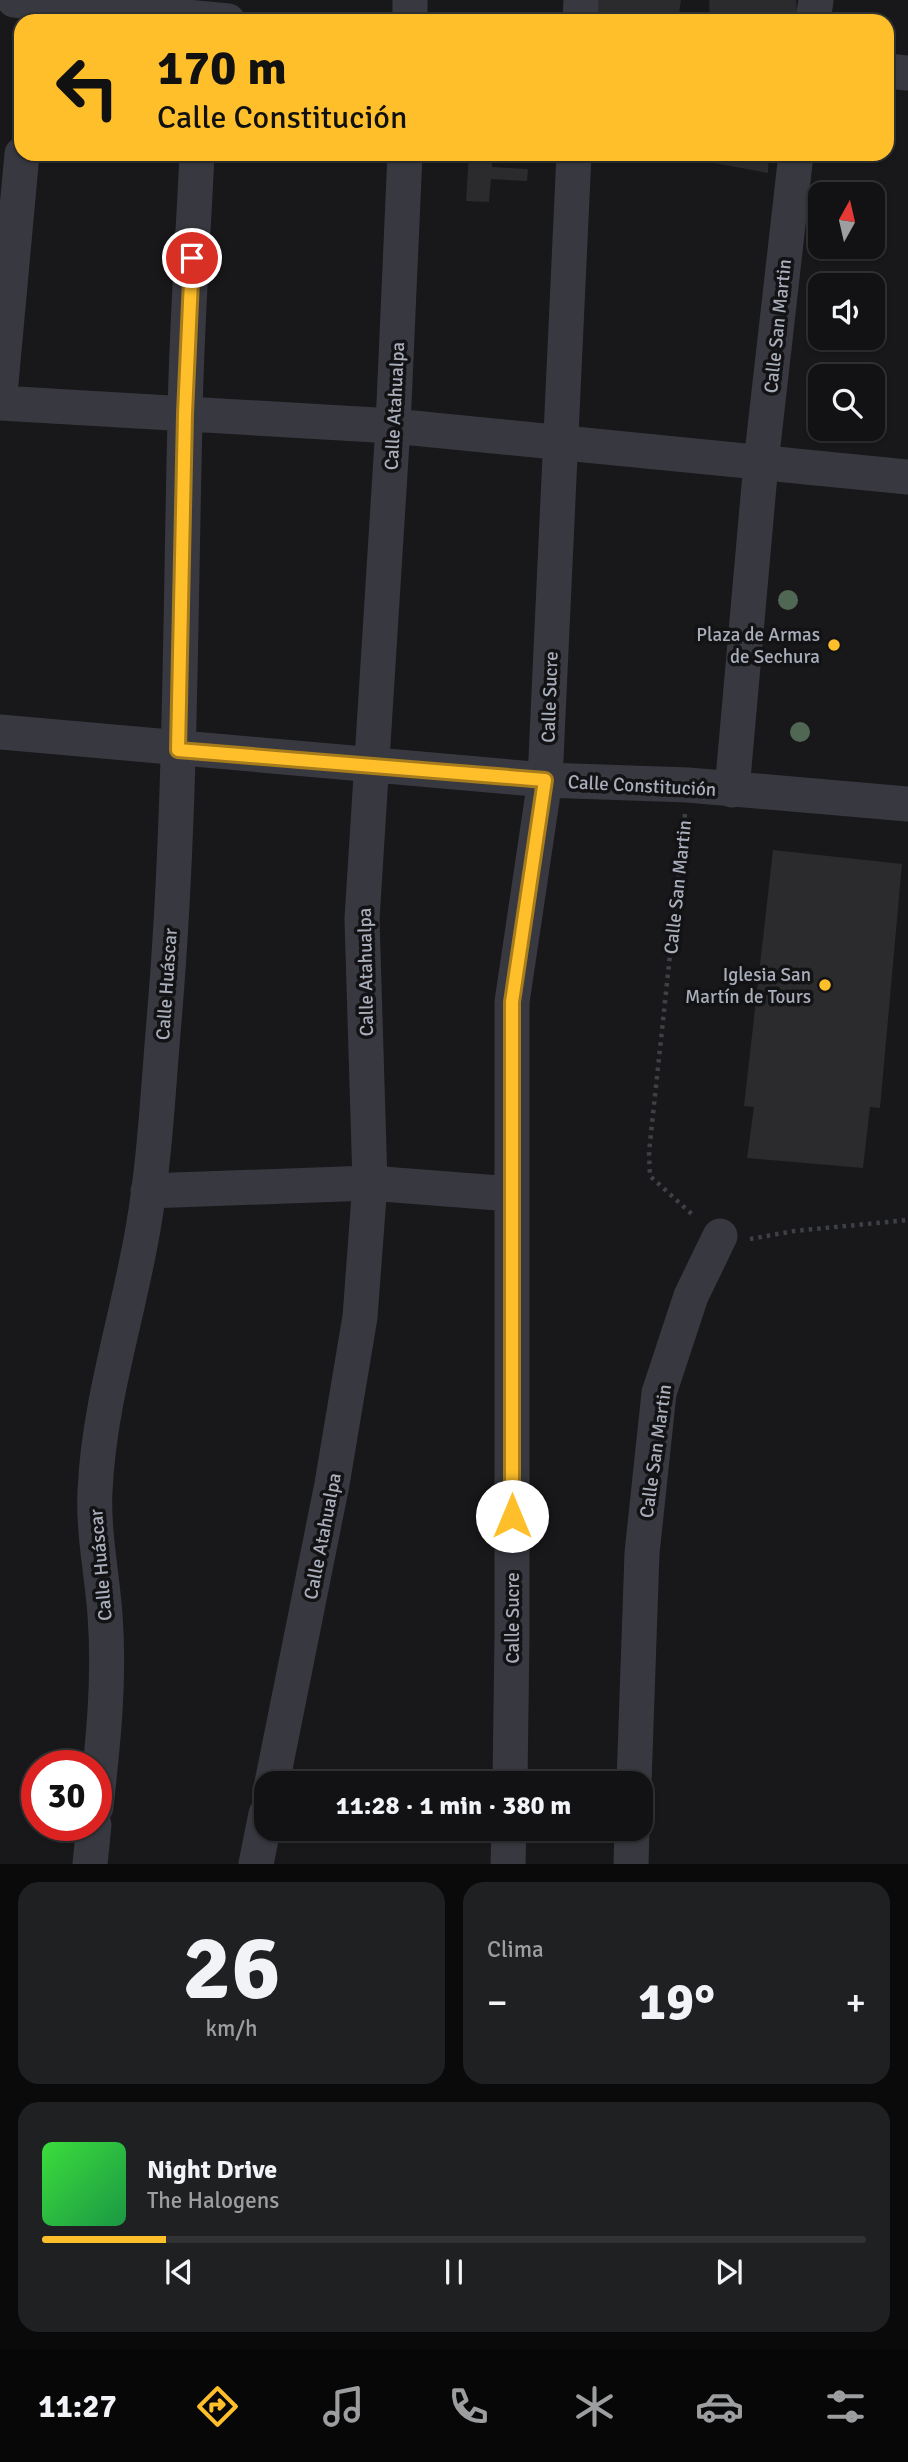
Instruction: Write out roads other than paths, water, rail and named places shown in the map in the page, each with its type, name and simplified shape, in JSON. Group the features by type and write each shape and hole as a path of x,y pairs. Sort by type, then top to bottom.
{"street":[{"path":"30,6 190,14"},
{"path":"0,394 21,161"},
{"name":"Calle Huáscar","path":"102,1750 108,1683 105,1613 96,1549 94,1494 105,1395 143,1229 169,961 178,750 185,414 197,161"},
{"name":"Calle Atahualpa","path":"274,1771 332,1484 360,1317 370,1183 362,919 393,426 405,161"},
{"name":"Calle Sucre","path":"510,1771 512,1002 545,780 574,161"},
{"name":"Calle San Martin","path":"732,790 761,463 795,161"},
{"path":"0,403 393,426 908,477"},
{"name":"Calle Constitución","path":"0,732 178,750 545,780 688,785 908,804"},
{"path":"148,1191 370,1183 511,1194"},
{"name":"Calle San Martin","path":"634,1771 642,1553 660,1393 691,1296 720,1236"},
{"path":"90,1864 92,1841"},
{"path":"256,1864 261,1841"},
{"path":"508,1864 509,1841"},
{"path":"631,1864 632,1841"}],"place":[{"name":"Plaza de Armas de Sechura","path":"834,645"},
{"name":"Iglesia San Martín de Tours","path":"825,985"}]}
